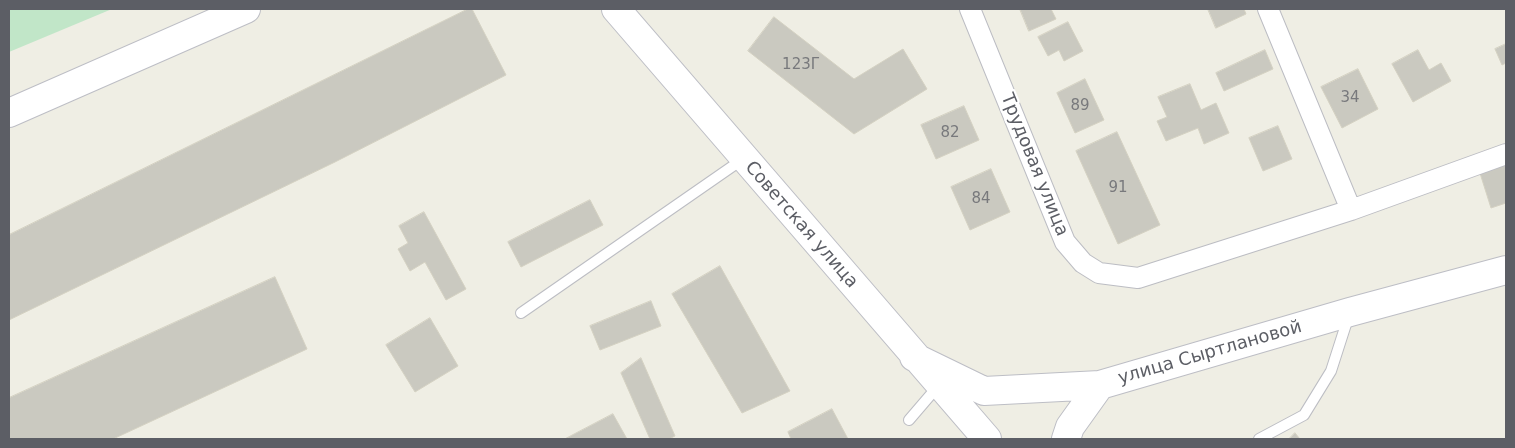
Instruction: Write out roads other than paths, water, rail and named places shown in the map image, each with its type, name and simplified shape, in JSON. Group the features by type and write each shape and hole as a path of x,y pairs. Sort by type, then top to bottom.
{"main road":[{"path":"9,113 246,9"},
{"name":"Советская улица","path":"616,9 987,439"},
{"name":"улица Сыртлановой","path":"914,356 984,391 1100,385 1350,312 1506,270"},
{"path":"1066,439 1070,427 1100,385"}],"street":[{"name":"Трудовая улица","path":"970,9 1065,242 1083,263 1099,273 1138,278 1351,210"},
{"path":"1268,9 1351,210 1506,154"}],"lane":[{"path":"521,313 744,159"},
{"path":"1259,439 1304,414 1331,371 1350,312"},
{"path":"909,420 940,384"}]}
